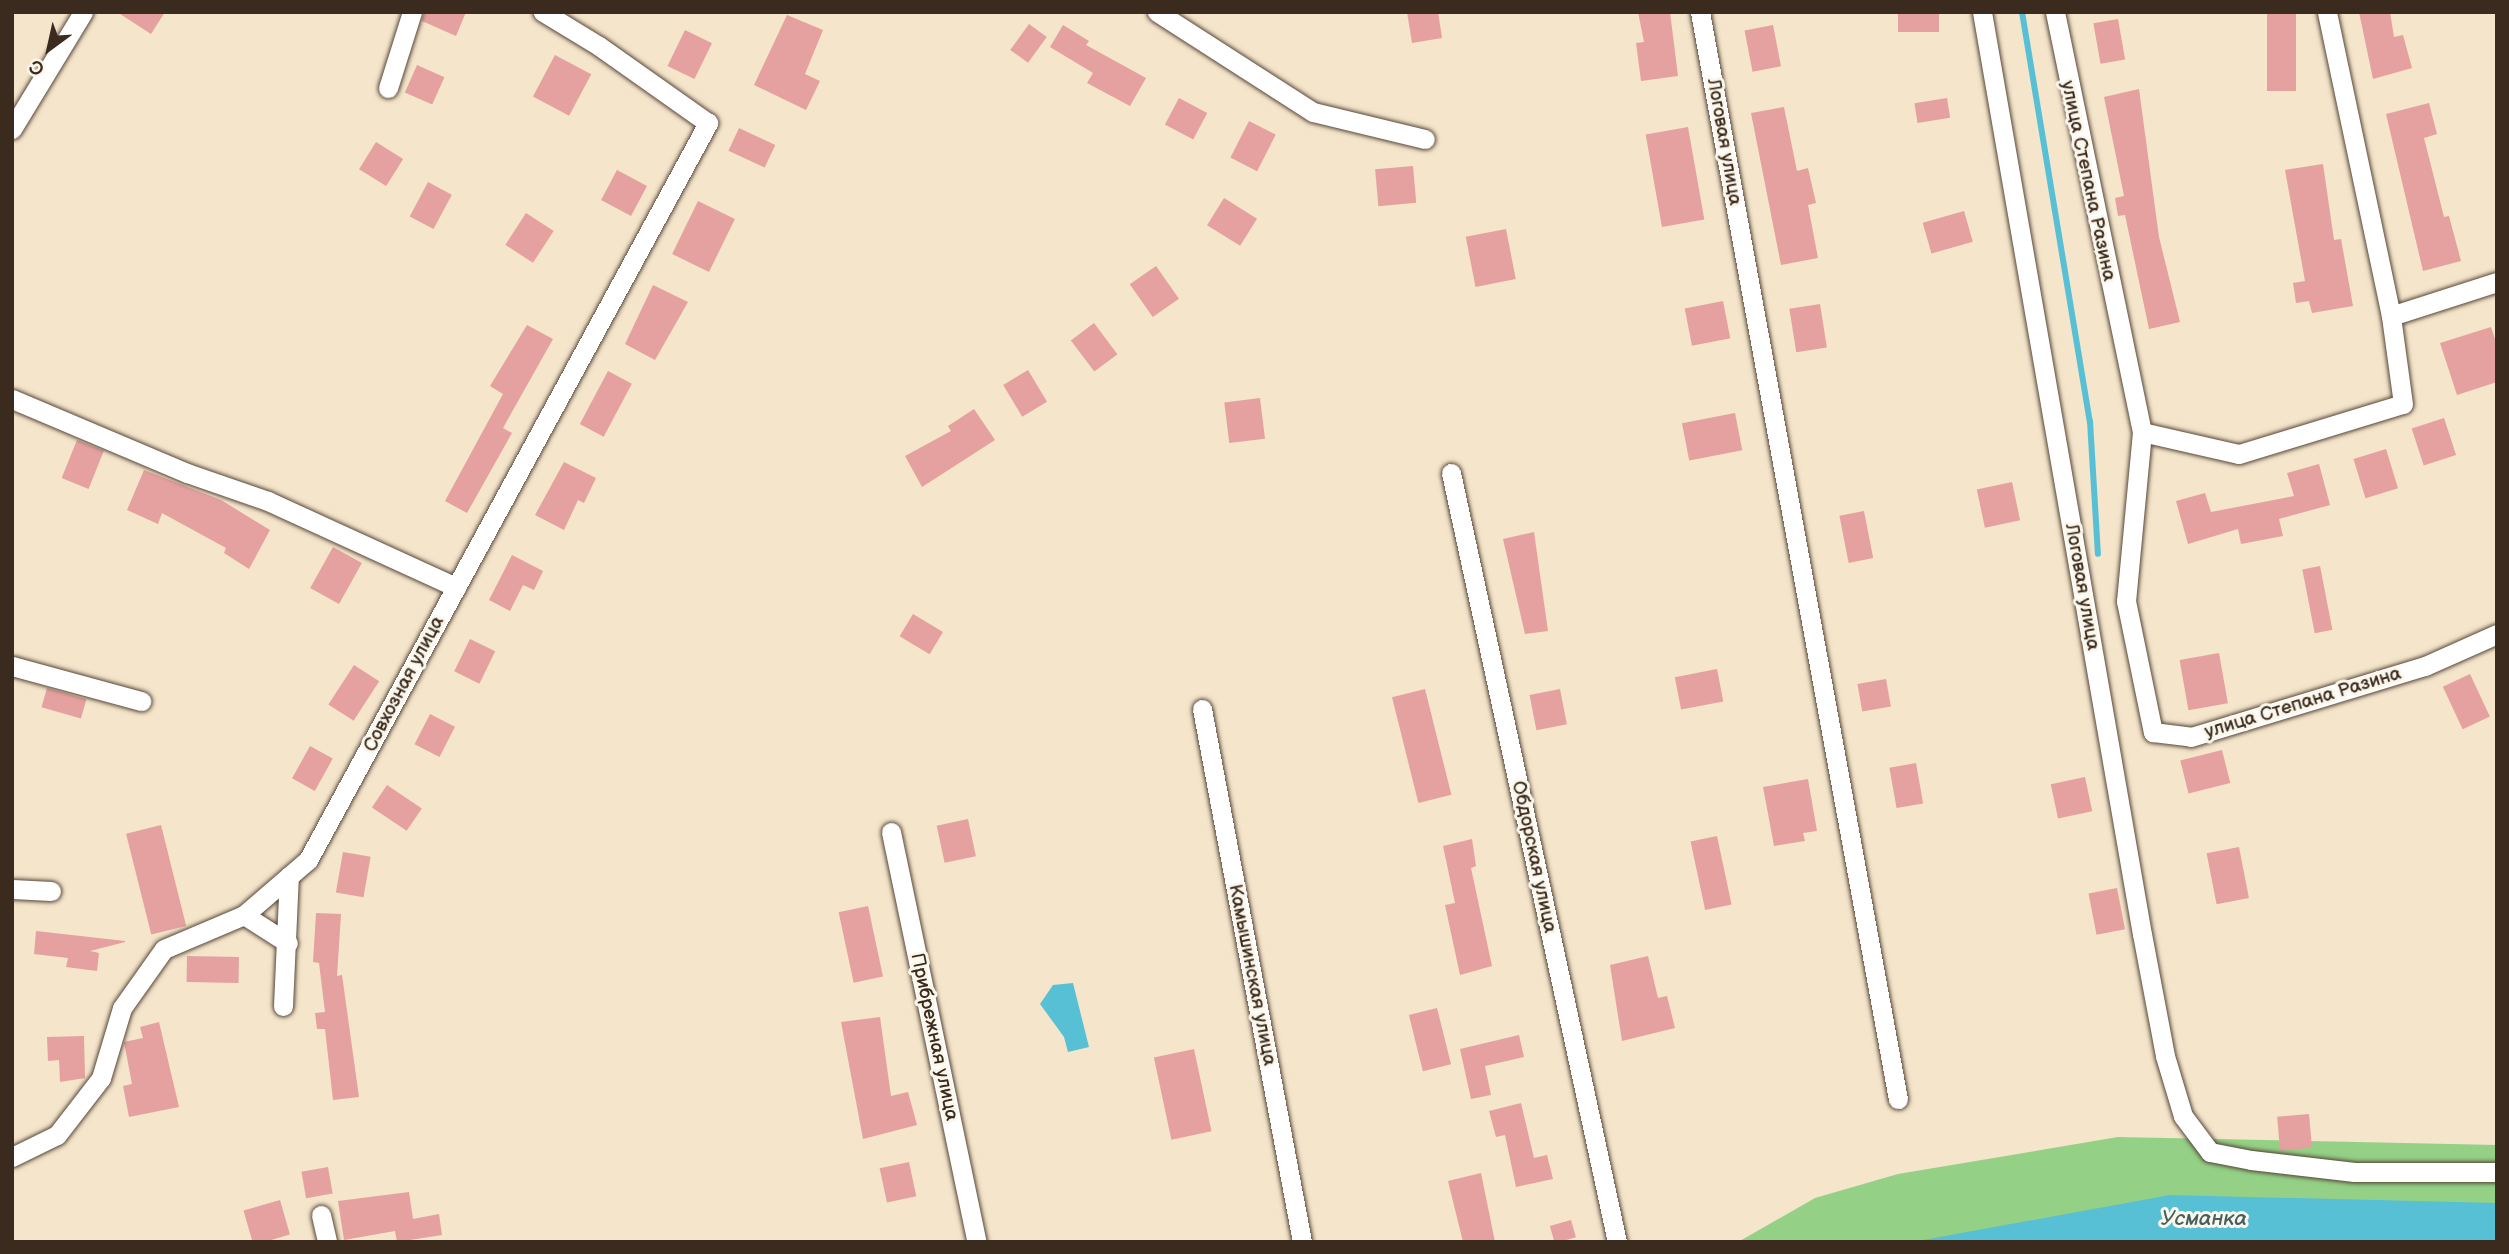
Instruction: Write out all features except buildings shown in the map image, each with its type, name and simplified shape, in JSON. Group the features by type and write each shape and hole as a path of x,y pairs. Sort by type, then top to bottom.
{"street":[{"path":"12,129 83,12"},
{"path":"388,88 412,12"},
{"name":"Совхозная улица","path":"12,1157 57,1135 101,1078 122,1008 164,949 244,915 309,860 708,123 599,46 543,12"},
{"path":"1157,12 1313,112 1425,139"},
{"name":"Логовая улица","path":"1700,12 1898,1098"},
{"name":"Логовая улица","path":"1982,12 2165,1056 2183,1116 2210,1152 2354,1172 2497,1172"},
{"name":"улица Степана Разина","path":"2055,12 2069,97 2142,432 2126,601 2153,732 2191,737 2425,666 2497,634"},
{"path":"2142,432 2239,454 2403,404 2391,316 2327,12"},
{"path":"2391,316 2497,282"},
{"path":"12,399 187,473 268,501 456,587"},
{"name":"Обдорская улица","path":"1451,473 1617,1242"},
{"path":"12,666 141,701"},
{"name":"Камышинская улица","path":"1202,709 1302,1242"},
{"name":"Прибрежная улица","path":"891,832 977,1242"},
{"path":"284,1006 289,876"},
{"path":"12,889 51,891"},
{"path":"244,915 288,943"},
{"path":"321,1215 327,1242"}],"green space":[{"path":"2118,1137 2497,1145 2497,1242 1738,1242 1815,1198 1898,1174"}],"water":[{"path":"1073,983 1089,1047 1068,1052 1064,1037 1040,1004 1053,985"},
{"name":"Усманка","path":"2170,1195 2497,1203 2497,1242 1912,1242"}],"waterway":[{"path":"2022,12 2090,421 2098,554"}]}
